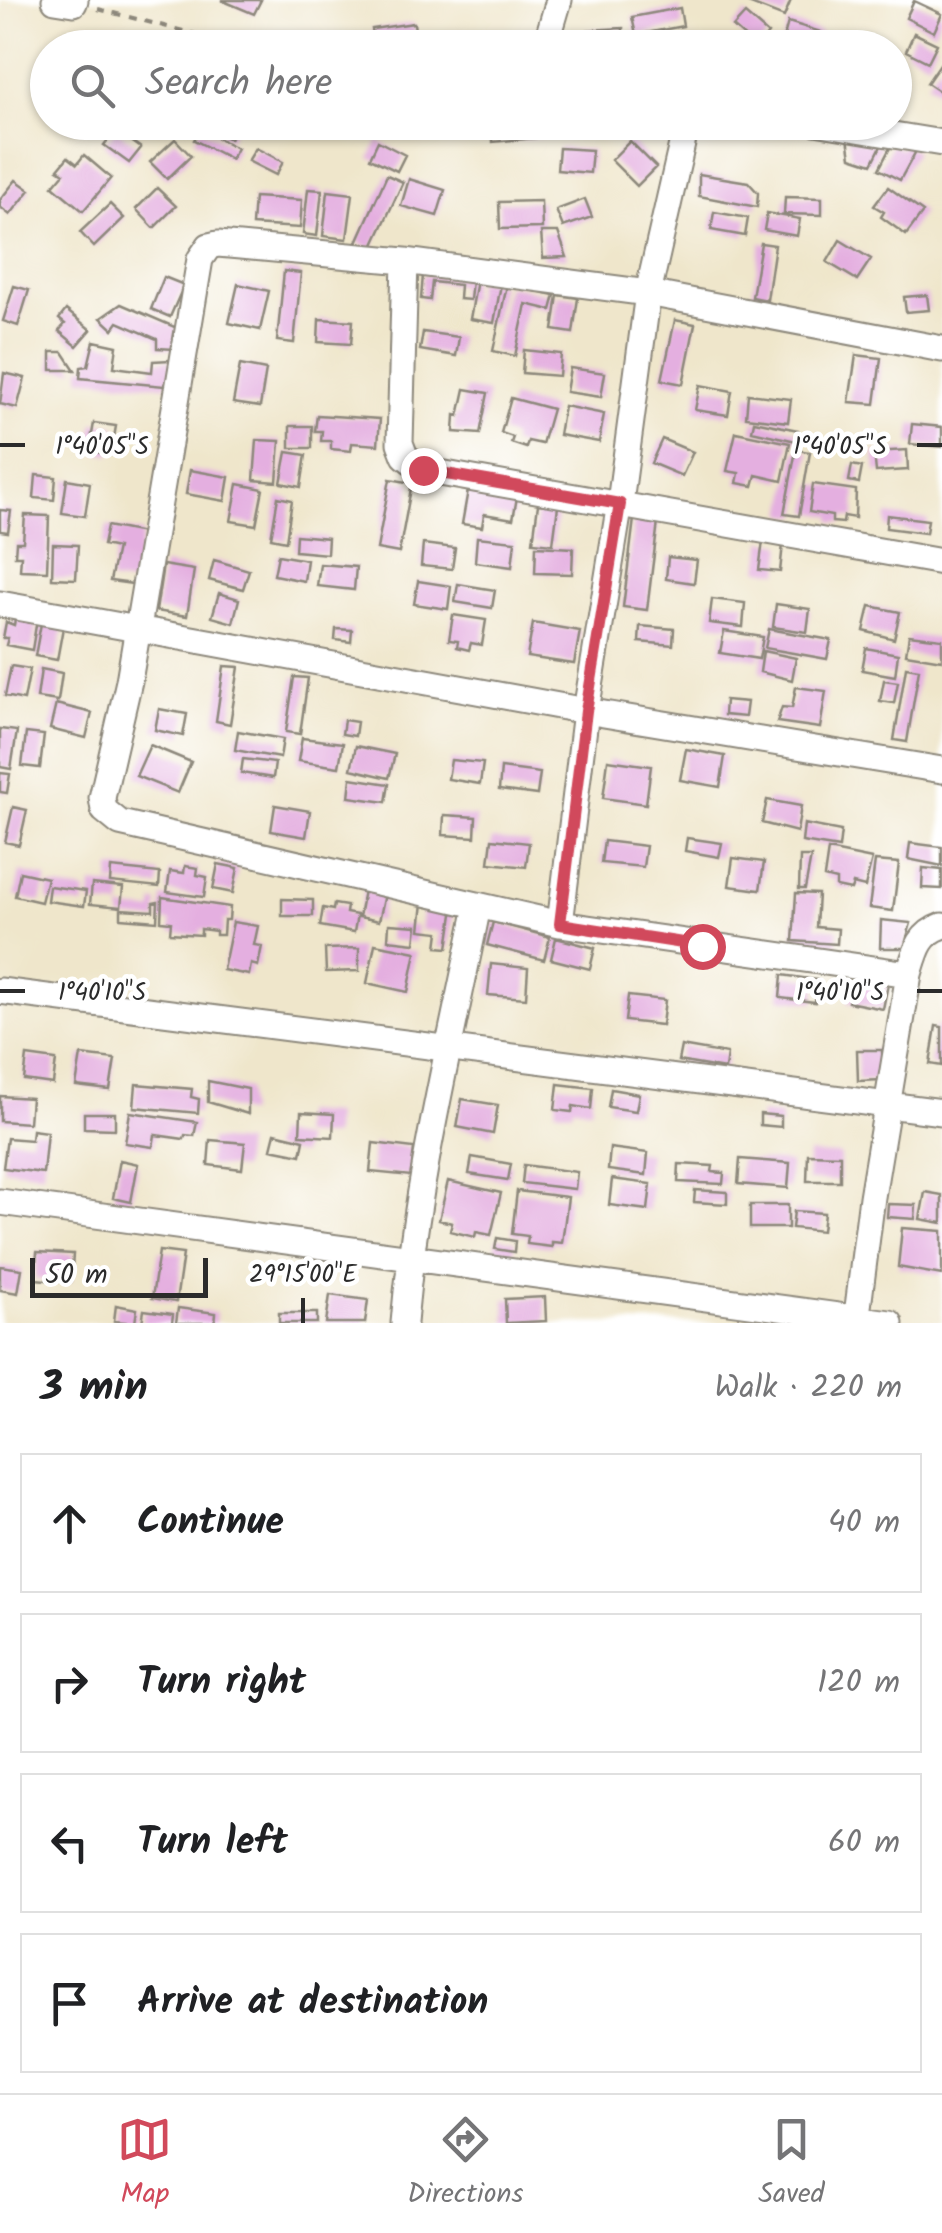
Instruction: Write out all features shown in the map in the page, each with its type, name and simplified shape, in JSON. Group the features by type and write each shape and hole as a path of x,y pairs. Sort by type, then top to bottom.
{"street":[{"path":"550,30 558,0"},
{"path":"912,138 942,143"},
{"path":"560,924 586,711 620,504 648,293 683,140"},
{"path":"909,974 560,924 120,823 104,810 102,798 137,629 203,251 218,244 405,261 648,293 942,348"},
{"path":"405,261 400,443 405,456 423,470 942,562"},
{"path":"0,604 586,711 942,770"},
{"path":"404,1323 409,1260 478,906"},
{"path":"856,1320 909,974 919,942 928,931 942,926"},
{"path":"0,991 942,1112"},
{"path":"0,1202 890,1323"}],"path":[{"path":"68,1 180,30"}],"building":[{"path":"221,0 261,0 254,14"},
{"path":"791,0 784,17 748,3"},
{"path":"914,1 942,14 934,32 906,18"},
{"path":"680,8 683,26 635,30 632,17"},
{"path":"745,14 763,30 736,30 733,27"},
{"path":"788,22 814,30 786,30"},
{"path":"414,23 415,30 372,30"},
{"path":"914,33 937,44 928,62 912,54"},
{"path":"942,66 942,93 927,83"},
{"path":"108,140 130,140 141,148 129,163 104,145"},
{"path":"174,140 191,156 167,179 150,162"},
{"path":"194,140 221,140 237,148 231,159"},
{"path":"848,140 881,146 872,164 851,157"},
{"path":"378,141 405,155 397,171 370,158"},
{"path":"630,141 656,167 637,186 611,160"},
{"path":"892,144 916,151 900,180 879,169"},
{"path":"256,148 283,162 276,175 248,161"},
{"path":"559,148 592,150 590,173 557,170"},
{"path":"84,155 111,178 83,211 53,186 64,173 58,169 68,157 77,164"},
{"path":"699,174 748,182 758,193 757,207 699,196"},
{"path":"387,175 403,182 372,249 357,242"},
{"path":"409,179 445,190 437,216 401,206"},
{"path":"16,180 30,190 10,215 0,207 0,200"},
{"path":"888,187 923,212 906,235 881,217 884,212 874,206"},
{"path":"157,188 176,206 154,228 136,209"},
{"path":"308,189 322,190 317,236 303,234"},
{"path":"328,191 353,194 347,239 323,236"},
{"path":"254,197 302,200 300,228 252,225"},
{"path":"785,197 822,198 822,215 784,214"},
{"path":"585,199 592,217 563,227 556,210"},
{"path":"541,201 542,228 500,229 499,202"},
{"path":"110,204 124,218 94,247 80,232"},
{"path":"714,212 748,218 745,236 711,230"},
{"path":"767,213 800,219 797,236 764,230"},
{"path":"541,232 558,232 567,257 543,258"},
{"path":"840,240 871,259 857,280 827,262"},
{"path":"761,243 775,245 767,300 752,297"},
{"path":"284,271 301,273 294,343 277,341"},
{"path":"423,275 472,280 470,300 459,299 460,285 432,282 430,300 421,299"},
{"path":"164,277 184,285 170,317 151,309"},
{"path":"477,280 501,284 494,323 470,319"},
{"path":"238,284 269,291 260,330 229,323"},
{"path":"507,285 555,295 551,310 526,304 515,356 493,351"},
{"path":"14,286 29,290 18,326 3,321"},
{"path":"558,295 578,298 573,333 553,330"},
{"path":"927,295 929,310 906,312 904,297"},
{"path":"121,304 177,328 175,349 157,348 157,339 118,322 113,329 101,318"},
{"path":"66,310 91,330 77,346 59,331 65,324 59,319"},
{"path":"319,319 353,321 351,344 318,342"},
{"path":"675,320 695,324 683,384 662,380"},
{"path":"423,332 459,337 456,356 420,350"},
{"path":"94,341 117,346 114,367 152,372 153,361 170,360 171,376 164,386 80,378 81,367 88,366"},
{"path":"524,350 561,354 559,376 522,373"},
{"path":"51,352 63,352 75,370 51,370"},
{"path":"856,355 881,358 875,404 849,402"},
{"path":"240,365 266,370 260,407 233,403"},
{"path":"570,368 605,373 601,397 566,392"},
{"path":"4,373 25,378 17,408 0,404"},
{"path":"700,385 732,391 728,415 695,410"},
{"path":"465,389 488,393 480,434 454,432 455,415 459,416"},
{"path":"748,394 791,399 788,422 746,417"},
{"path":"511,398 552,409 542,444 528,441 526,448 511,443 513,437 501,433"},
{"path":"564,406 604,414 599,442 559,435"},
{"path":"317,415 380,419 378,445 352,443 351,451 331,449 331,441 321,441 322,431 315,431"},
{"path":"754,421 798,430 796,441 752,431"},
{"path":"94,423 116,426 111,455 89,451"},
{"path":"912,424 942,427 942,447 910,444"},
{"path":"290,426 312,426 312,448 290,448"},
{"path":"736,432 790,443 782,481 756,475 753,486 737,483 739,473 727,471"},
{"path":"662,439 693,452 682,476 651,463"},
{"path":"257,440 280,441 277,482 254,480"},
{"path":"796,450 810,452 799,516 784,514"},
{"path":"907,450 908,470 876,472 874,452"},
{"path":"287,452 306,455 301,487 281,483"},
{"path":"852,465 862,467 859,483 849,481"},
{"path":"190,470 229,477 225,501 186,494"},
{"path":"36,475 56,477 54,500 34,498"},
{"path":"67,479 90,483 85,516 62,513"},
{"path":"390,479 412,483 399,553 377,549"},
{"path":"238,484 263,489 256,525 231,521"},
{"path":"813,484 856,490 855,518 844,516 843,523 832,522 832,516 809,512"},
{"path":"468,490 517,497 513,519 484,514 482,527 462,524"},
{"path":"278,497 292,500 286,541 271,538"},
{"path":"538,504 558,506 553,544 533,542"},
{"path":"0,510 11,511 8,532 0,531"},
{"path":"25,515 49,516 47,571 20,570 16,542 23,542"},
{"path":"887,515 928,520 926,533 886,528"},
{"path":"634,519 658,522 647,610 623,607"},
{"path":"107,526 143,533 133,584 110,581 117,548 103,545"},
{"path":"296,535 328,538 327,554 295,551"},
{"path":"477,537 515,541 512,567 475,562"},
{"path":"763,541 783,544 780,572 759,570"},
{"path":"53,544 78,545 76,579 52,578"},
{"path":"423,544 455,548 452,569 421,566"},
{"path":"536,546 573,548 572,574 535,573"},
{"path":"278,555 307,560 304,581 274,575"},
{"path":"668,557 697,560 694,583 666,579"},
{"path":"214,560 249,570 243,589 209,580"},
{"path":"320,564 356,567 354,590 317,586"},
{"path":"163,565 194,570 187,616 156,611"},
{"path":"418,581 451,586 448,609 414,604"},
{"path":"458,584 495,590 492,608 455,602"},
{"path":"219,593 239,599 233,623 212,617"},
{"path":"712,599 745,603 743,627 709,623"},
{"path":"776,604 810,609 807,632 773,627"},
{"path":"870,606 900,612 894,639 864,631"},
{"path":"16,614 37,619 32,650 6,645 6,622 14,625"},
{"path":"453,615 486,620 482,645 471,643 469,650 457,647 458,641 449,640"},
{"path":"42,618 64,622 57,660 35,656"},
{"path":"533,623 580,631 574,664 527,657"},
{"path":"640,626 674,629 673,645 639,642"},
{"path":"336,629 352,630 351,642 335,640"},
{"path":"769,629 831,640 827,659 765,648"},
{"path":"724,631 763,637 759,659 720,653"},
{"path":"909,635 942,639 942,660 906,654"},
{"path":"866,648 898,654 895,676 862,670"},
{"path":"763,651 796,658 792,680 760,672"},
{"path":"11,666 30,669 24,700 5,696"},
{"path":"224,666 239,667 230,724 216,721"},
{"path":"906,667 919,669 907,742 894,740"},
{"path":"41,669 62,673 58,701 37,698"},
{"path":"294,677 308,678 300,734 286,732"},
{"path":"884,680 898,682 894,703 880,701"},
{"path":"796,687 826,691 820,728 777,722 782,707 792,708"},
{"path":"725,700 747,702 745,717 724,715"},
{"path":"56,704 92,713 86,738 50,729"},
{"path":"159,709 187,714 183,736 155,730"},
{"path":"344,720 357,722 355,736 342,734"},
{"path":"0,729 17,731 11,769 0,767"},
{"path":"238,731 283,739 280,758 235,750"},
{"path":"26,733 44,735 40,768 22,766"},
{"path":"302,738 343,743 339,767 298,761"},
{"path":"150,745 191,762 178,793 136,776"},
{"path":"356,746 395,754 389,778 351,769"},
{"path":"686,749 725,756 720,787 680,780"},
{"path":"243,759 275,763 273,778 241,773"},
{"path":"451,760 483,763 480,784 448,779"},
{"path":"608,760 651,766 646,804 603,798"},
{"path":"501,768 540,773 537,795 499,790"},
{"path":"0,773 10,774 7,793 0,792"},
{"path":"351,778 389,784 386,802 349,797"},
{"path":"767,800 801,806 797,832 762,823"},
{"path":"275,805 310,811 306,837 271,831"},
{"path":"13,807 27,810 19,845 5,842"},
{"path":"444,815 476,817 475,837 443,835"},
{"path":"804,824 841,831 839,848 802,842"},
{"path":"687,838 722,843 719,857 685,851"},
{"path":"492,839 529,843 526,867 489,863"},
{"path":"604,841 646,846 643,867 601,863"},
{"path":"910,843 942,847 942,866 908,859"},
{"path":"828,850 872,859 865,887 836,887 836,880 824,877"},
{"path":"800,857 811,857 805,889 799,889"},
{"path":"733,858 764,862 760,890 729,886"},
{"path":"875,861 899,863 893,911 869,908"},
{"path":"218,864 238,868 233,893 213,889"},
{"path":"185,866 198,868 197,875 207,877 204,897 167,892 170,871 184,873"},
{"path":"111,868 160,873 159,887 110,882"},
{"path":"923,868 942,870 942,889 922,888"},
{"path":"20,872 47,878 41,902 15,896"},
{"path":"92,884 123,887 121,907 90,904"},
{"path":"49,886 86,891 84,906 47,901"},
{"path":"364,890 385,894 379,921 359,917"},
{"path":"796,893 818,894 816,927 838,929 837,944 793,941"},
{"path":"162,897 230,907 223,935 201,929 201,935 170,933 171,922 161,921"},
{"path":"282,899 313,900 313,916 282,916"},
{"path":"158,902 157,921 121,918 121,909 153,911 153,903"},
{"path":"423,903 454,907 448,948 437,947 439,932 420,930"},
{"path":"334,904 347,906 346,913 357,915 354,932 320,926 323,908 333,910"},
{"path":"881,920 911,923 904,948 880,948"},
{"path":"233,922 258,926 254,945 262,946 258,966 251,964 249,975 223,970"},
{"path":"493,922 550,937 544,960 487,945"},
{"path":"389,924 417,926 415,943 388,940"},
{"path":"556,938 595,948 590,969 551,959"},
{"path":"375,944 416,952 408,992 367,983"},
{"path":"359,948 359,971 326,972 325,949"},
{"path":"491,964 528,968 526,998 488,995"},
{"path":"782,975 817,980 815,1002 780,998"},
{"path":"853,977 888,984 883,1009 848,1002"},
{"path":"628,996 665,1000 662,1025 625,1021"},
{"path":"936,1026 942,1027 942,1066 930,1064"},
{"path":"681,1046 727,1054 725,1069 678,1061"},
{"path":"857,1050 882,1050 883,1080 858,1081"},
{"path":"81,1055 115,1059 110,1090 76,1086"},
{"path":"27,1056 56,1060 53,1084 24,1080"},
{"path":"208,1081 248,1089 248,1114 208,1102"},
{"path":"136,1084 192,1089 191,1097 199,1099 198,1113 134,1107"},
{"path":"558,1084 593,1088 591,1109 573,1106 572,1112 555,1110"},
{"path":"611,1089 639,1094 636,1111 608,1107"},
{"path":"0,1096 31,1098 29,1123 0,1121"},
{"path":"462,1099 498,1105 493,1134 457,1127"},
{"path":"130,1112 197,1122 194,1136 185,1135 184,1139 155,1135 153,1147 125,1143"},
{"path":"301,1112 334,1114 333,1137 300,1135"},
{"path":"84,1113 115,1113 115,1129 84,1128"},
{"path":"760,1114 781,1116 781,1127 760,1125"},
{"path":"32,1130 47,1132 43,1173 3,1168 7,1138 31,1140"},
{"path":"275,1133 304,1140 301,1155 271,1149"},
{"path":"210,1140 245,1143 242,1169 208,1165"},
{"path":"373,1143 414,1148 411,1176 370,1172"},
{"path":"610,1148 648,1153 646,1175 608,1170"},
{"path":"808,1154 840,1155 840,1181 807,1181"},
{"path":"472,1157 511,1164 508,1180 469,1174"},
{"path":"740,1159 790,1163 788,1188 738,1184"},
{"path":"120,1160 138,1164 131,1202 113,1198"},
{"path":"679,1164 713,1166 712,1172 724,1173 723,1184 678,1182"},
{"path":"524,1165 577,1172 575,1189 522,1183"},
{"path":"612,1179 651,1184 648,1210 609,1205"},
{"path":"448,1181 501,1193 491,1235 476,1232 475,1237 450,1231 452,1223 439,1220"},
{"path":"695,1190 727,1192 727,1204 694,1202"},
{"path":"517,1191 568,1197 562,1243 552,1242 552,1247 527,1244 528,1236 512,1234"},
{"path":"925,1192 942,1195 942,1223 920,1219"},
{"path":"888,1204 916,1205 915,1219 887,1217"},
{"path":"750,1205 788,1205 788,1228 750,1228"},
{"path":"794,1211 824,1213 822,1231 792,1228"},
{"path":"902,1228 942,1231 942,1275 898,1267"},
{"path":"497,1238 515,1241 514,1252 495,1249"},
{"path":"159,1251 183,1254 176,1302 152,1298"},
{"path":"37,1252 73,1254 71,1282 35,1279"},
{"path":"0,1266 22,1269 18,1293 0,1290"},
{"path":"330,1295 368,1300 365,1323 326,1323"},
{"path":"545,1297 546,1321 506,1323 505,1299"},
{"path":"116,1305 137,1309 135,1323 114,1321"},
{"path":"178,1308 216,1313 215,1323 176,1323"},
{"path":"144,1310 173,1314 172,1323 142,1323"},
{"path":"279,1313 317,1313 317,1323 279,1323"}],"route":[{"path":"423,470 620,504 586,711 560,924 702,946"}]}
